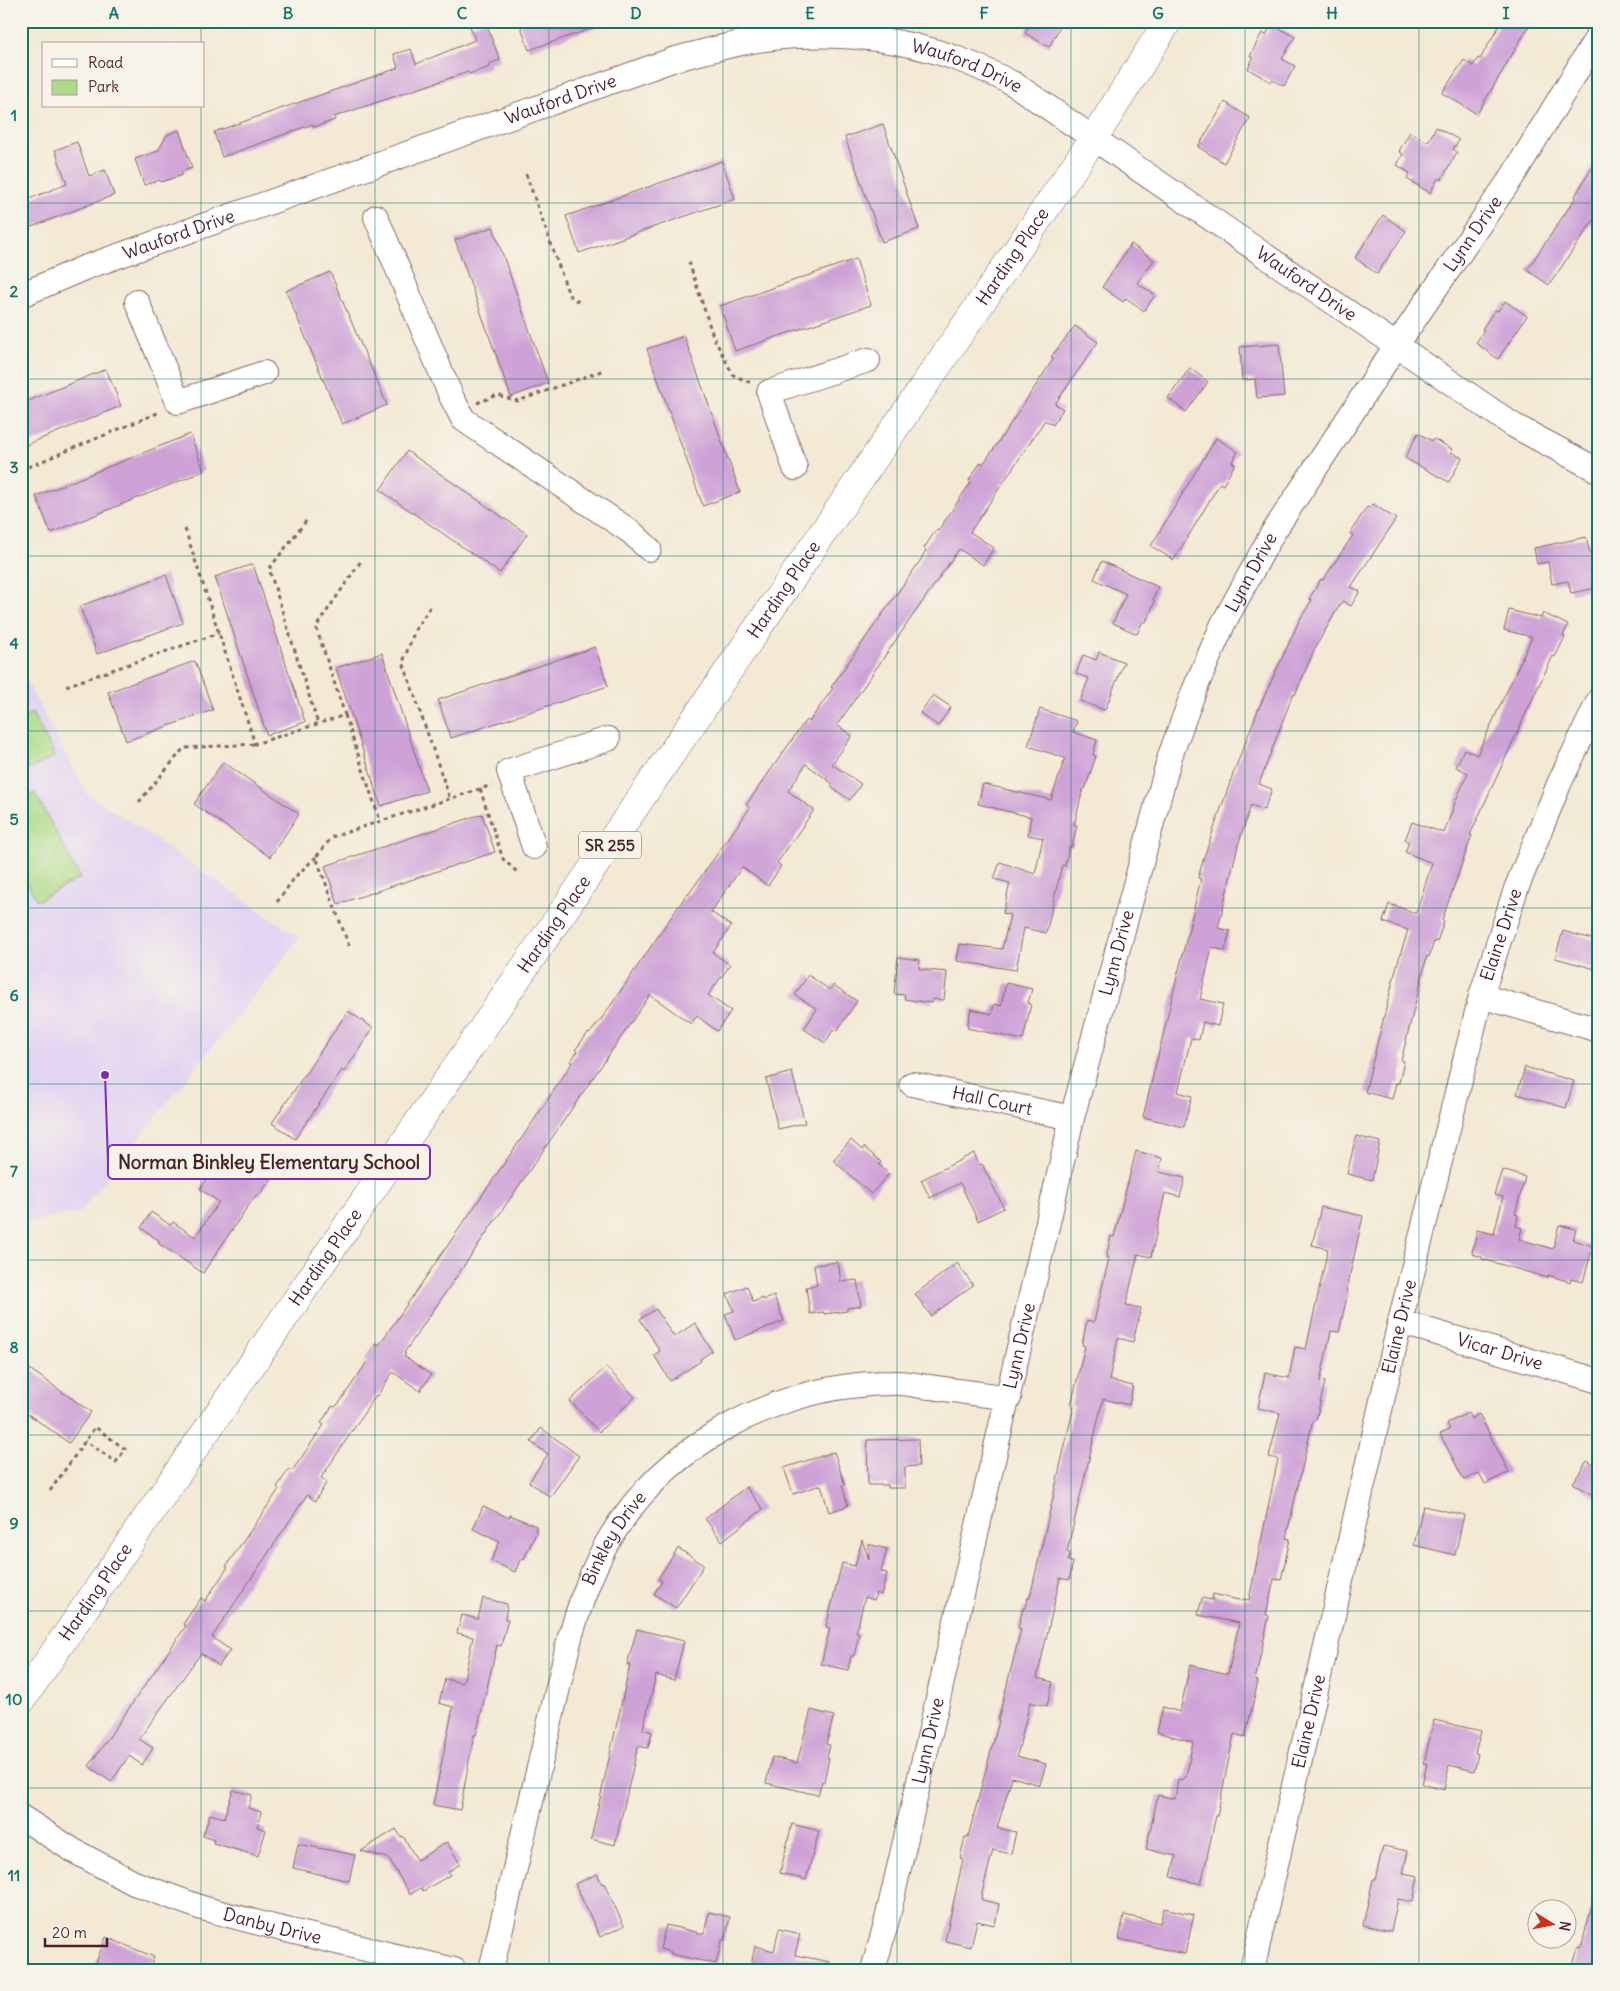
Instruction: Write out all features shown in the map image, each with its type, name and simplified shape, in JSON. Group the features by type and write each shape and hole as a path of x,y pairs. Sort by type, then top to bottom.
{"main road":[{"name":"Harding Place","path":"21,1701 1094,138 1168,21"}],"street":[{"name":"Lynn Drive","path":"873,1970 886,1924 1009,1398 1072,1118 1170,756 1194,691 1223,624 1272,534 1396,346 1514,174 1599,34"},
{"name":"Wauford Drive","path":"21,295 84,268 675,59 762,40 810,35 863,37 916,46 966,62 1014,84 1513,425 1599,471"},
{"path":"376,217 463,419 631,532 649,549"},
{"path":"137,302 178,402 264,372"},
{"path":"795,468 769,392 868,360"},
{"name":"Elaine Drive","path":"1252,1970 1400,1322 1481,996 1516,889 1559,784 1599,700"},
{"path":"534,847 508,771 608,739"},
{"path":"1481,996 1599,1030"},
{"name":"Hall Court","path":"912,1084 1072,1118"},
{"name":"Vicar Drive","path":"1400,1322 1599,1382"},
{"name":"Binkley Drive","path":"491,1970 570,1637 585,1589 606,1544 635,1504 669,1468 708,1437 752,1414 797,1397 854,1385 895,1382 1009,1398"},
{"name":"Danby Drive","path":"21,1817 74,1851 134,1883 202,1908 454,1970"}],"path":[{"path":"526,174 570,295 580,302"},
{"path":"689,262 713,336 733,375 769,392"},
{"path":"458,410 497,395 518,401 604,370"},
{"path":"21,470 147,419 178,402"},
{"path":"306,520 269,569 318,724"},
{"path":"185,528 255,744"},
{"path":"361,561 316,627 380,821"},
{"path":"430,607 415,630 403,662 450,799"},
{"path":"66,686 219,633"},
{"path":"139,802 184,748 255,744 345,715"},
{"path":"277,902 295,878 316,857 332,837 511,779"},
{"path":"480,789 503,859 517,872"},
{"path":"316,857 349,946"},
{"path":"21,1040 28,1056"},
{"path":"50,1491 85,1441 95,1427 125,1449 116,1462 85,1441"}],"shaded area":[{"path":"21,672 87,793 300,938 79,1213 21,1223"}],"green space":[{"path":"32,713 55,756 21,774 21,719"},
{"path":"35,793 80,878 37,901 21,872 21,800"}],"building":[{"path":"485,21 500,60 489,64 490,67 469,74 468,72 345,113 334,117 335,120 314,127 313,124 222,157 214,132 398,68 394,54 411,49 416,64 475,40 470,26"},
{"path":"529,21 605,21 605,24 529,50 520,24"},
{"path":"1031,21 1063,21 1049,47 1025,33"},
{"path":"1502,21 1532,21 1477,114 1442,93 1464,60 1473,66 1478,58 1480,59"},
{"path":"1272,24 1295,37 1282,59 1295,66 1284,86 1272,80 1271,82 1248,69 1253,58 1250,56 1262,33 1266,35"},
{"path":"1225,102 1250,118 1224,163 1198,147"},
{"path":"883,124 919,229 882,242 845,137"},
{"path":"1436,127 1459,140 1453,149 1457,152 1441,180 1438,178 1430,193 1407,179 1410,173 1397,165 1403,154 1399,151 1410,132 1428,142"},
{"path":"179,130 192,168 181,172 182,175 144,185 135,159 158,151 167,135"},
{"path":"77,142 89,176 105,170 114,195 21,231 21,202 67,184 55,150"},
{"path":"1599,156 1599,212 1549,285 1527,270 1576,197"},
{"path":"722,161 735,199 579,253 566,216"},
{"path":"1383,215 1406,231 1377,274 1355,258"},
{"path":"493,227 548,383 511,397 455,240"},
{"path":"1131,244 1154,260 1137,283 1155,295 1144,311 1126,298 1123,302 1102,287"},
{"path":"856,259 871,305 735,351 720,306"},
{"path":"330,272 387,405 342,424 286,291"},
{"path":"1505,301 1527,316 1498,359 1476,343 1484,330 1482,329 1495,310 1498,311"},
{"path":"1075,326 1098,342 1055,404 1063,409 1053,425 1045,420 970,532 994,548 983,565 959,549 837,725 852,736 832,764 861,784 850,800 831,787 833,784 806,764 788,791 814,810 777,863 781,866 768,886 742,867 711,912 731,926 713,953 730,965 708,995 731,1011 717,1031 697,1016 691,1024 650,995 404,1353 406,1354 404,1356 431,1375 420,1391 393,1372 321,1478 327,1482 315,1501 307,1495 212,1637 230,1650 219,1666 201,1653 139,1739 153,1748 142,1765 129,1756 111,1782 89,1766 186,1626 183,1624 201,1598 205,1601 228,1567 226,1566 279,1489 277,1487 289,1469 292,1471 324,1425 321,1423 332,1406 335,1407 340,1402 367,1362 365,1360 376,1343 379,1345 530,1126 572,1063 570,1062 577,1052 575,1050 600,1021 687,894 750,808 746,805 806,720 809,722 833,688 831,687 920,561 926,550 924,548 936,530 938,531 971,482 969,480 981,462 983,464 993,450 1054,358 1051,357"},
{"path":"684,336 740,492 703,506 647,349"},
{"path":"1279,344 1284,396 1257,398 1255,379 1242,380 1240,347"},
{"path":"1190,368 1208,382 1186,412 1168,398"},
{"path":"106,369 121,406 21,447 21,404"},
{"path":"1418,433 1452,449 1451,452 1462,458 1449,482 1405,458"},
{"path":"190,434 204,471 51,533 36,496"},
{"path":"1216,438 1238,452 1232,462 1235,464 1223,485 1220,483 1174,560 1151,546"},
{"path":"407,451 527,534 500,573 380,490"},
{"path":"1373,504 1396,519 1351,587 1360,591 1351,606 1342,601 1315,648 1295,695 1293,694 1259,784 1272,789 1264,810 1251,805 1238,845 1218,928 1230,931 1225,951 1212,947 1200,999 1223,1004 1218,1026 1203,1022 1199,1040 1191,1038 1178,1092 1192,1096 1184,1127 1143,1117 1201,879 1198,878 1233,774 1258,710 1299,621 1312,600 1309,599 1353,535 1350,533 1367,507 1370,508"},
{"path":"1586,537 1590,553 1597,551 1599,567 1593,568 1597,588 1571,593 1568,581 1552,584 1548,562 1537,564 1534,548"},
{"path":"1102,561 1158,587 1153,600 1155,601 1146,622 1143,621 1137,634 1113,623 1126,594 1094,579"},
{"path":"253,564 305,722 267,735 215,577"},
{"path":"166,575 183,623 97,654 80,606"},
{"path":"1509,610 1541,618 1543,613 1568,625 1563,636 1565,637 1555,657 1553,656 1539,685 1470,835 1472,835 1442,920 1444,921 1437,942 1434,941 1429,957 1427,956 1401,1061 1404,1061 1399,1083 1396,1083 1392,1099 1365,1092 1397,965 1408,930 1383,922 1389,904 1416,913 1432,863 1405,852 1409,842 1405,840 1412,822 1444,833 1468,773 1456,767 1464,749 1477,755 1532,637 1504,630"},
{"path":"595,647 608,686 451,738 438,700"},
{"path":"1099,652 1124,662 1105,710 1080,701 1089,678 1076,674 1083,655 1096,660"},
{"path":"382,653 427,791 381,806 336,668"},
{"path":"195,661 213,710 126,741 108,692"},
{"path":"933,695 951,707 938,726 920,713"},
{"path":"1040,709 1077,721 1073,732 1097,740 1093,755 1096,756 1085,789 1083,789 1074,825 1077,825 1072,847 1069,847 1065,866 1062,865 1046,933 1024,928 1016,970 957,961 960,944 1002,949 1010,915 1003,913 1010,883 994,879 1000,862 1035,874 1043,838 1028,835 1031,817 978,804 983,784 1051,800 1065,758 1028,746"},
{"path":"223,762 299,814 270,857 194,804"},
{"path":"482,814 495,852 338,904 325,866"},
{"path":"1563,931 1599,941 1599,970 1555,958"},
{"path":"898,957 920,960 919,969 947,972 944,1000 932,999 932,1003 904,999 905,995 894,994"},
{"path":"808,975 830,990 833,985 857,1001 837,1031 834,1029 825,1043 804,1029 817,1009 795,995"},
{"path":"1006,983 1032,989 1028,1003 1031,1004 1023,1040 967,1028 971,1009 992,1014 994,1004 1001,1006"},
{"path":"348,1011 373,1028 344,1072 342,1070 295,1139 272,1123"},
{"path":"1525,1067 1574,1081 1566,1108 1517,1094"},
{"path":"792,1072 805,1123 778,1129 766,1079"},
{"path":"1356,1136 1380,1142 1372,1180 1347,1174"},
{"path":"851,1140 862,1150 864,1147 881,1162 879,1165 889,1174 871,1194 833,1160"},
{"path":"255,1149 279,1166 259,1196 257,1194 246,1209 203,1273 158,1243 160,1241 141,1228 151,1212 170,1225 173,1222 195,1237 219,1202 200,1189 224,1154 243,1167"},
{"path":"1136,1151 1162,1158 1159,1172 1185,1178 1180,1197 1165,1193 1151,1257 1138,1254 1126,1305 1141,1308 1133,1342 1118,1338 1109,1380 1133,1386 1129,1405 1103,1399 1067,1552 1070,1553 1068,1561 1073,1562 1069,1580 1060,1578 1037,1678 1053,1682 1047,1706 1030,1702 1017,1756 1046,1764 1040,1785 1012,1777 997,1828 1016,1832 1011,1854 993,1850 981,1897 982,1900 999,1904 995,1925 977,1921 971,1947 945,1941 963,1859 960,1858 965,1837 968,1837 999,1721 1021,1629 1018,1628 1023,1608 1026,1608 1028,1597 1030,1597 1074,1406 1071,1405 1085,1346 1082,1345 1087,1320 1094,1322 1109,1258 1106,1258 1111,1236 1114,1237"},
{"path":"974,1153 979,1165 982,1164 1004,1208 978,1221 960,1183 930,1198 921,1180"},
{"path":"1502,1170 1525,1177 1515,1214 1518,1215 1516,1226 1522,1228 1519,1239 1553,1249 1559,1225 1576,1229 1573,1240 1593,1246 1583,1282 1571,1279 1570,1282 1548,1275 1548,1278 1482,1259 1482,1257 1472,1254 1477,1230 1494,1234 1503,1197 1494,1195"},
{"path":"1321,1207 1363,1216 1339,1332 1331,1331 1320,1381 1325,1382 1316,1420 1313,1420 1286,1538 1290,1539 1281,1580 1274,1579 1266,1615 1269,1616 1255,1680 1258,1681 1245,1737 1234,1734 1201,1884 1171,1877 1176,1856 1146,1849 1158,1795 1175,1799 1178,1779 1183,1780 1186,1777 1193,1742 1157,1732 1163,1707 1180,1712 1190,1665 1228,1674 1239,1623 1198,1615 1202,1598 1212,1600 1213,1594 1243,1601 1243,1599 1249,1600 1278,1459 1269,1457 1280,1413 1258,1408 1265,1373 1289,1378 1295,1347 1306,1349 1328,1249 1312,1245"},
{"path":"838,1262 841,1282 857,1280 861,1306 847,1308 847,1311 810,1314 806,1287 817,1285 814,1265"},
{"path":"957,1263 973,1285 931,1316 915,1294"},
{"path":"747,1286 753,1302 774,1296 784,1321 735,1340 725,1314 734,1311 727,1294"},
{"path":"656,1309 674,1337 695,1323 712,1351 700,1359 701,1361 670,1381 654,1355 660,1351 640,1319"},
{"path":"21,1363 91,1412 69,1443 21,1409"},
{"path":"606,1367 635,1397 599,1432 570,1401"},
{"path":"1468,1413 1471,1419 1479,1414 1509,1472 1485,1484 1479,1473 1464,1480 1440,1434 1450,1429 1447,1423"},
{"path":"541,1428 579,1456 550,1497 529,1482 548,1454 531,1442"},
{"path":"918,1439 919,1466 905,1467 905,1488 888,1488 888,1485 868,1485 867,1440"},
{"path":"834,1452 845,1485 842,1485 848,1506 829,1512 821,1485 793,1494 784,1468"},
{"path":"1587,1461 1599,1468 1599,1499 1573,1483"},
{"path":"746,1487 763,1509 722,1541 705,1519"},
{"path":"483,1506 509,1518 510,1515 536,1526 536,1533 524,1559 521,1558 515,1572 491,1561 500,1541 473,1529"},
{"path":"1423,1506 1464,1515 1455,1555 1414,1545"},
{"path":"862,1540 869,1560 868,1544 887,1549 881,1572 887,1573 881,1595 876,1593 874,1600 865,1597 856,1633 859,1634 854,1656 851,1656 848,1670 821,1664 830,1628 826,1627 842,1563 855,1566"},
{"path":"678,1548 704,1565 676,1608 654,1594 662,1581 658,1579"},
{"path":"483,1598 507,1604 505,1619 508,1619 501,1646 497,1645 476,1735 474,1735 460,1810 433,1805 453,1707 439,1703 445,1679 463,1683 473,1637 457,1633 462,1615 478,1619"},
{"path":"637,1629 684,1641 674,1680 656,1675 643,1729 652,1732 648,1748 638,1746 615,1845 591,1839 630,1665 627,1665"},
{"path":"811,1710 834,1716 826,1744 830,1745 827,1758 829,1758 824,1782 822,1781 818,1795 766,1783 772,1757 797,1763"},
{"path":"1434,1720 1481,1731 1475,1753 1478,1754 1474,1771 1449,1765 1444,1790 1422,1784 1427,1764 1424,1763"},
{"path":"233,1790 252,1795 248,1808 261,1812 257,1827 266,1830 258,1856 213,1843 214,1840 203,1836 210,1814 224,1818"},
{"path":"792,1824 819,1831 806,1880 780,1873"},
{"path":"396,1829 401,1837 403,1836 417,1860 447,1842 460,1864 448,1872 450,1875 423,1891 421,1888 410,1894 388,1858 361,1851"},
{"path":"298,1844 355,1855 349,1881 293,1868"},
{"path":"1383,1846 1408,1851 1403,1873 1418,1876 1413,1902 1398,1899 1391,1931 1363,1925 1373,1879 1375,1880"},
{"path":"597,1874 602,1884 604,1883 624,1926 600,1937 575,1884"},
{"path":"1593,1901 1599,1902 1599,1970 1572,1970 1578,1947 1581,1948"},
{"path":"1164,1908 1194,1915 1185,1954 1119,1939 1124,1915 1160,1923"},
{"path":"709,1912 730,1917 725,1940 722,1940 716,1964 671,1954 671,1952 660,1949 666,1925 704,1934"},
{"path":"779,1929 800,1934 795,1955 830,1962 829,1970 750,1970 755,1946 774,1951"},
{"path":"106,1937 154,1957 149,1970 93,1970"}],"place":[{"name":"Norman Binkley Elementary School","path":"105,1075"}]}
